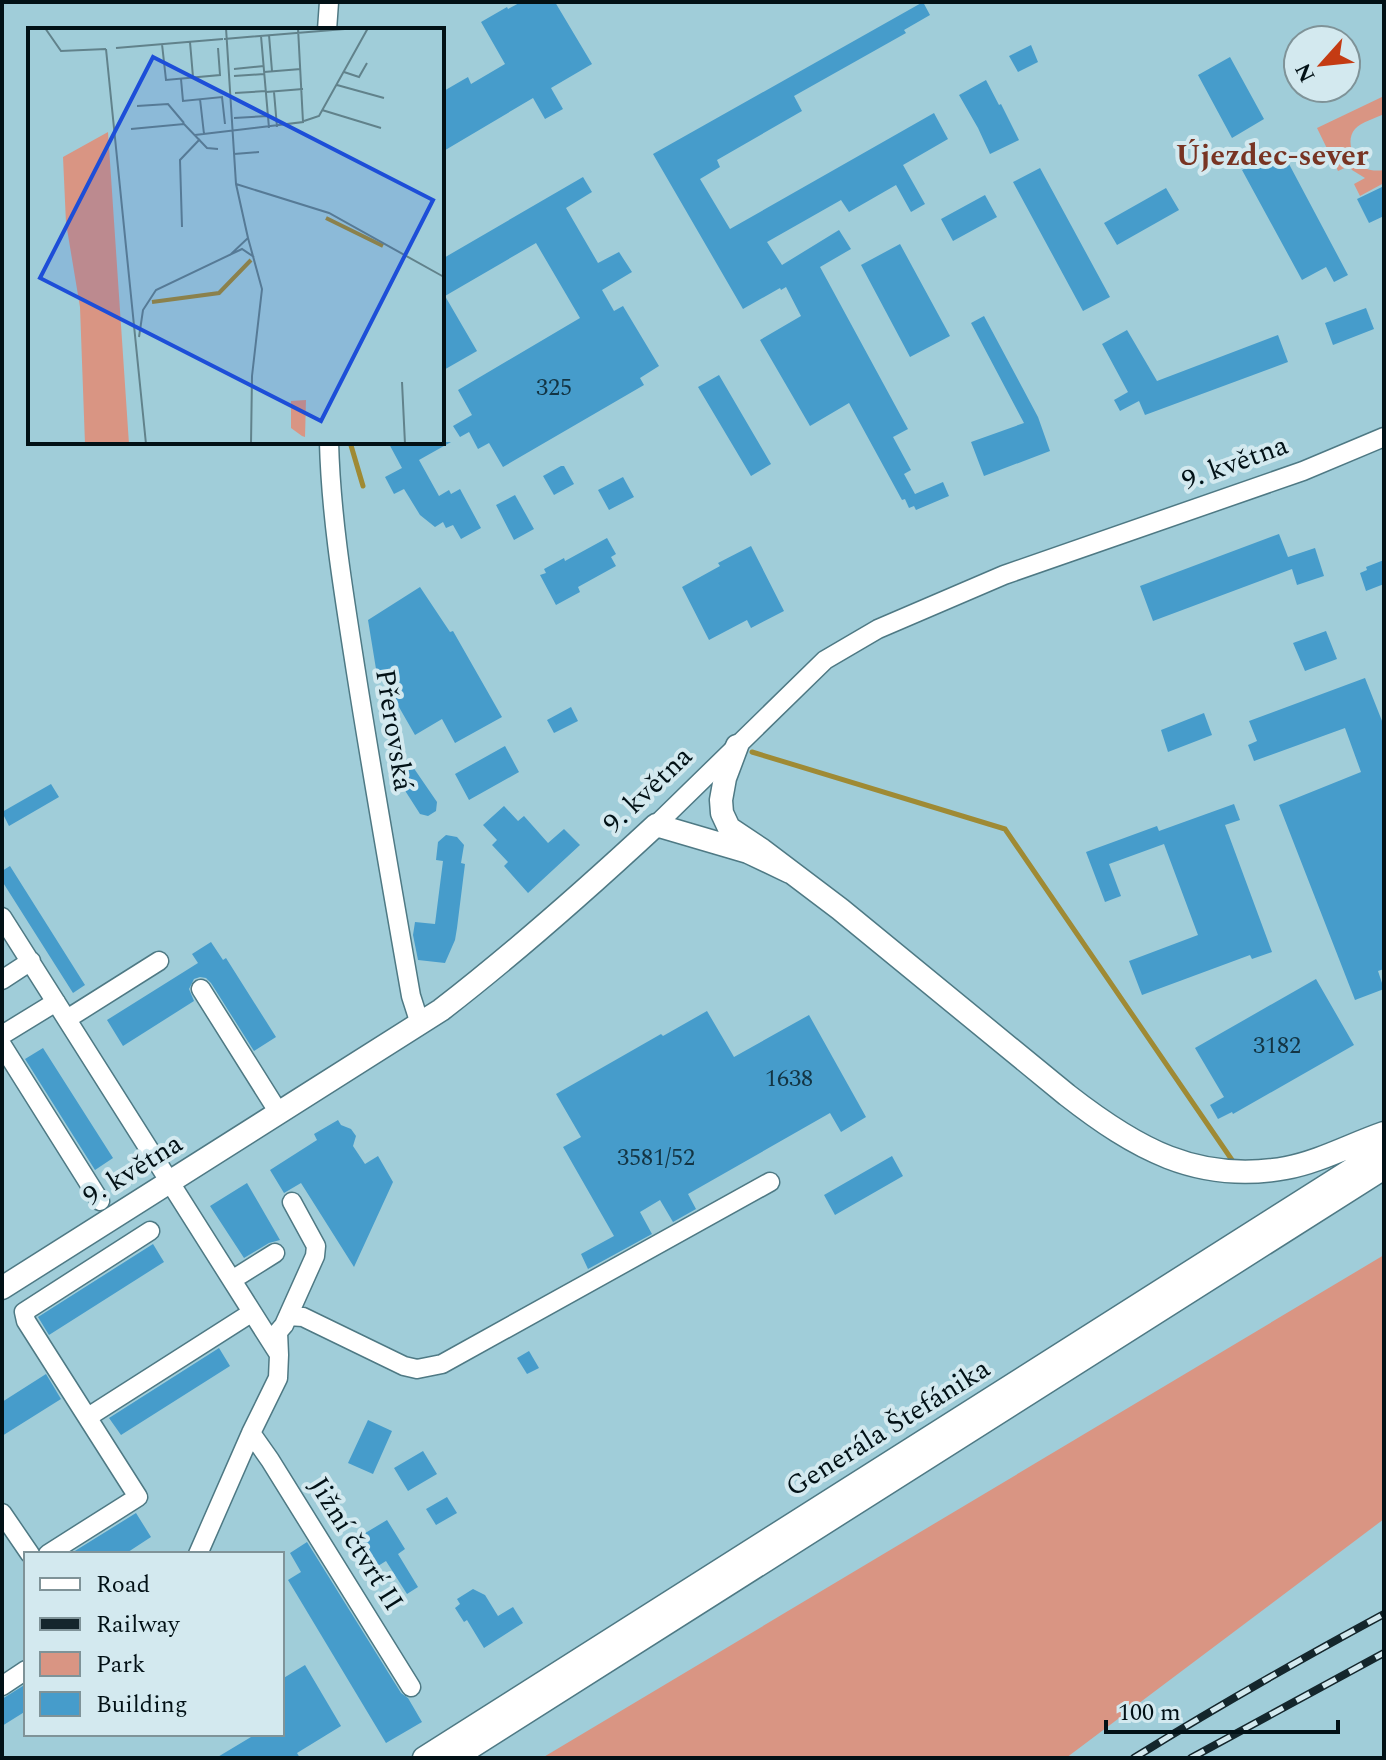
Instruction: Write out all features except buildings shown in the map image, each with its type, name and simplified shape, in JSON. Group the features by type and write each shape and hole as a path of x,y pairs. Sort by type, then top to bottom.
{"main road":[{"path":"737,746 722,789 721,800 729,828 840,909 1102,1123 1155,1153 1183,1163 1209,1169 1258,1171 1287,1168 1384,1133"},
{"path":"656,825 748,852 790,872"},
{"name":"9. května","path":"2,1288 420,1024 493,969 656,825"},
{"name":"Generála Štefánika","path":"424,1758 1384,1149"},
{"name":"Generála Štefánika","path":"454,1758 1384,1168"}],"street":[{"path":"327,28 329,2"},
{"name":"9. května","path":"656,825 825,660 878,629 1004,575 1303,471 1384,437"},
{"name":"Přerovská","path":"329,444 330,484 342,586 408,982 420,1024"},
{"path":"2,917 279,1355"},
{"path":"2,980 31,961"},
{"path":"67,1019 159,961"},
{"path":"201,989 279,1113"},
{"path":"2,1035 56,1002"},
{"path":"2,1045 100,1201"},
{"path":"288,1316 303,1317 404,1366 417,1369 442,1364 770,1182"},
{"path":"199,1552 278,1378 278,1332 315,1256 316,1246 292,1202"},
{"path":"51,1552 138,1497 26,1321 24,1312 150,1231"},
{"path":"232,1280 275,1253"},
{"path":"88,1417 251,1313"},
{"name":"Jižní čtvrť II","path":"251,1433 411,1687"},
{"path":"2,1513 29,1552"},
{"path":"2,1686 24,1671"}],"green space":[{"path":"1384,96 1384,114 1365,122 1352,134 1352,150 1361,165 1370,170 1384,170 1384,183 1360,196 1354,184 1365,178 1349,166 1338,171 1317,128"},
{"path":"1384,1255 1384,1519 1066,1758 542,1758"}],"waterway":[{"path":"351,444 363,486"},
{"path":"752,752 1005,829 1232,1160"}],"railway":[{"path":"1134,1758 1384,1614"},
{"path":"1191,1758 1384,1653"}],"district":[{"name":"Újezdec-sever","path":"1272,156"}]}
